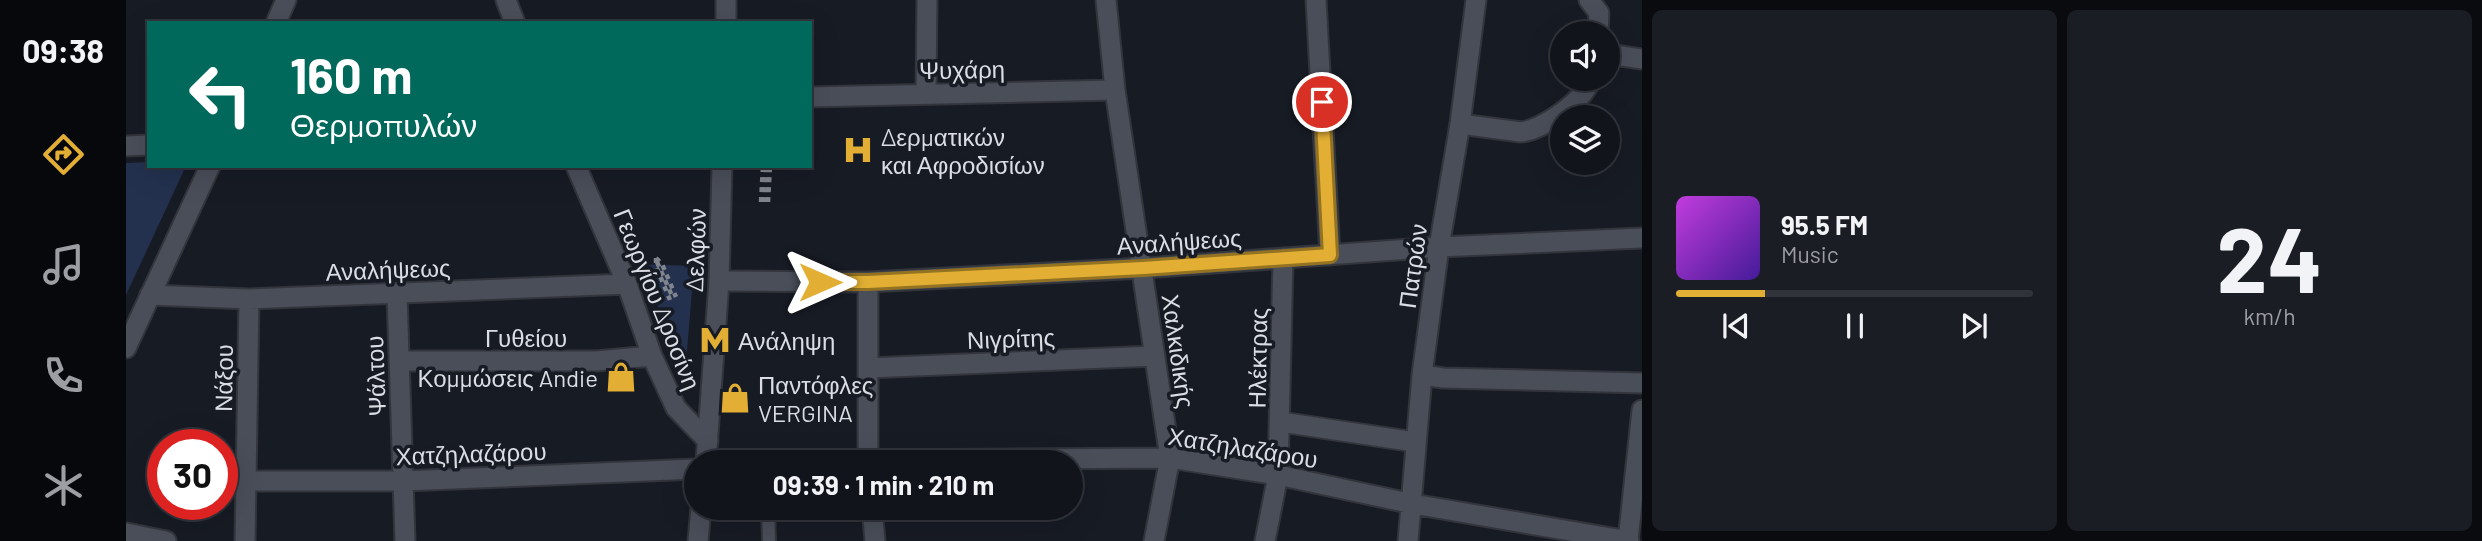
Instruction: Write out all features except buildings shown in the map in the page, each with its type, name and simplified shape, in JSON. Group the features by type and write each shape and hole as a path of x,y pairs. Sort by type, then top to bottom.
{"street":[{"path":"277,21 286,0"},
{"path":"506,0 514,21"},
{"path":"726,0 726,21"},
{"path":"926,94 927,0"},
{"name":"Χαλκιδικής","path":"1106,0 1115,90 1170,458 1154,541"},
{"path":"1316,0 1330,255"},
{"name":"Πατρών","path":"1408,541 1422,375 1476,0"},
{"path":"1589,0 1599,13 1599,21"},
{"path":"1620,56 1642,59"},
{"name":"Ψυχάρη","path":"812,97 1115,90"},
{"path":"1460,124 1530,131 1545,125 1585,91"},
{"path":"126,146 147,145"},
{"path":"126,348 209,168"},
{"name":"Γεωργίου Δροσίνη","path":"577,168 627,284 652,356 676,408 708,441"},
{"name":"Δελφών","path":"707,450 719,281 722,168"},
{"name":"Αναλήψεως","path":"719,281 868,282 1143,268 1439,247 1642,239"},
{"name":"Ηλέκτρας","path":"1265,541 1278,475 1283,258"},
{"path":"868,282 868,450"},
{"name":"Αναλήψεως","path":"150,295 249,299 627,284"},
{"name":"Ψάλτου","path":"397,294 405,541"},
{"name":"Νάξου","path":"245,541 249,299"},
{"name":"Γυθείου","path":"399,361 597,361 652,356"},
{"name":"Νιγρίτης","path":"868,368 1155,356"},
{"path":"1422,375 1443,378 1642,383"},
{"path":"1628,541 1639,475 1642,410"},
{"path":"1281,422 1415,442"},
{"name":"Χατζηλαζάρου","path":"1083,459 1170,458 1278,475 1413,504 1628,541"},
{"name":"Χατζηλαζάρου","path":"246,481 403,481 684,469"},
{"path":"698,541 700,520"},
{"path":"873,520 875,541"},
{"path":"126,533 166,541"}],"lane":[{"path":"768,520 769,540"}],"path":[{"path":"764,202 766,168"},
{"path":"656,258 673,298"}],"shaded area":[{"path":"147,162 147,168 185,168 126,295 126,163"},
{"path":"637,264 694,266 686,363"}],"place":[{"name":"Δερματικών και Αφροδισίων","path":"858,150"},
{"name":"Ανάληψη","path":"715,340"},
{"name":"Κομμώσεις Andie","path":"621,377"},
{"name":"Παντόφλες VERGINA","path":"735,398"}],"route":[{"path":"820,282 1143,268 1330,255 1322,102"}]}
